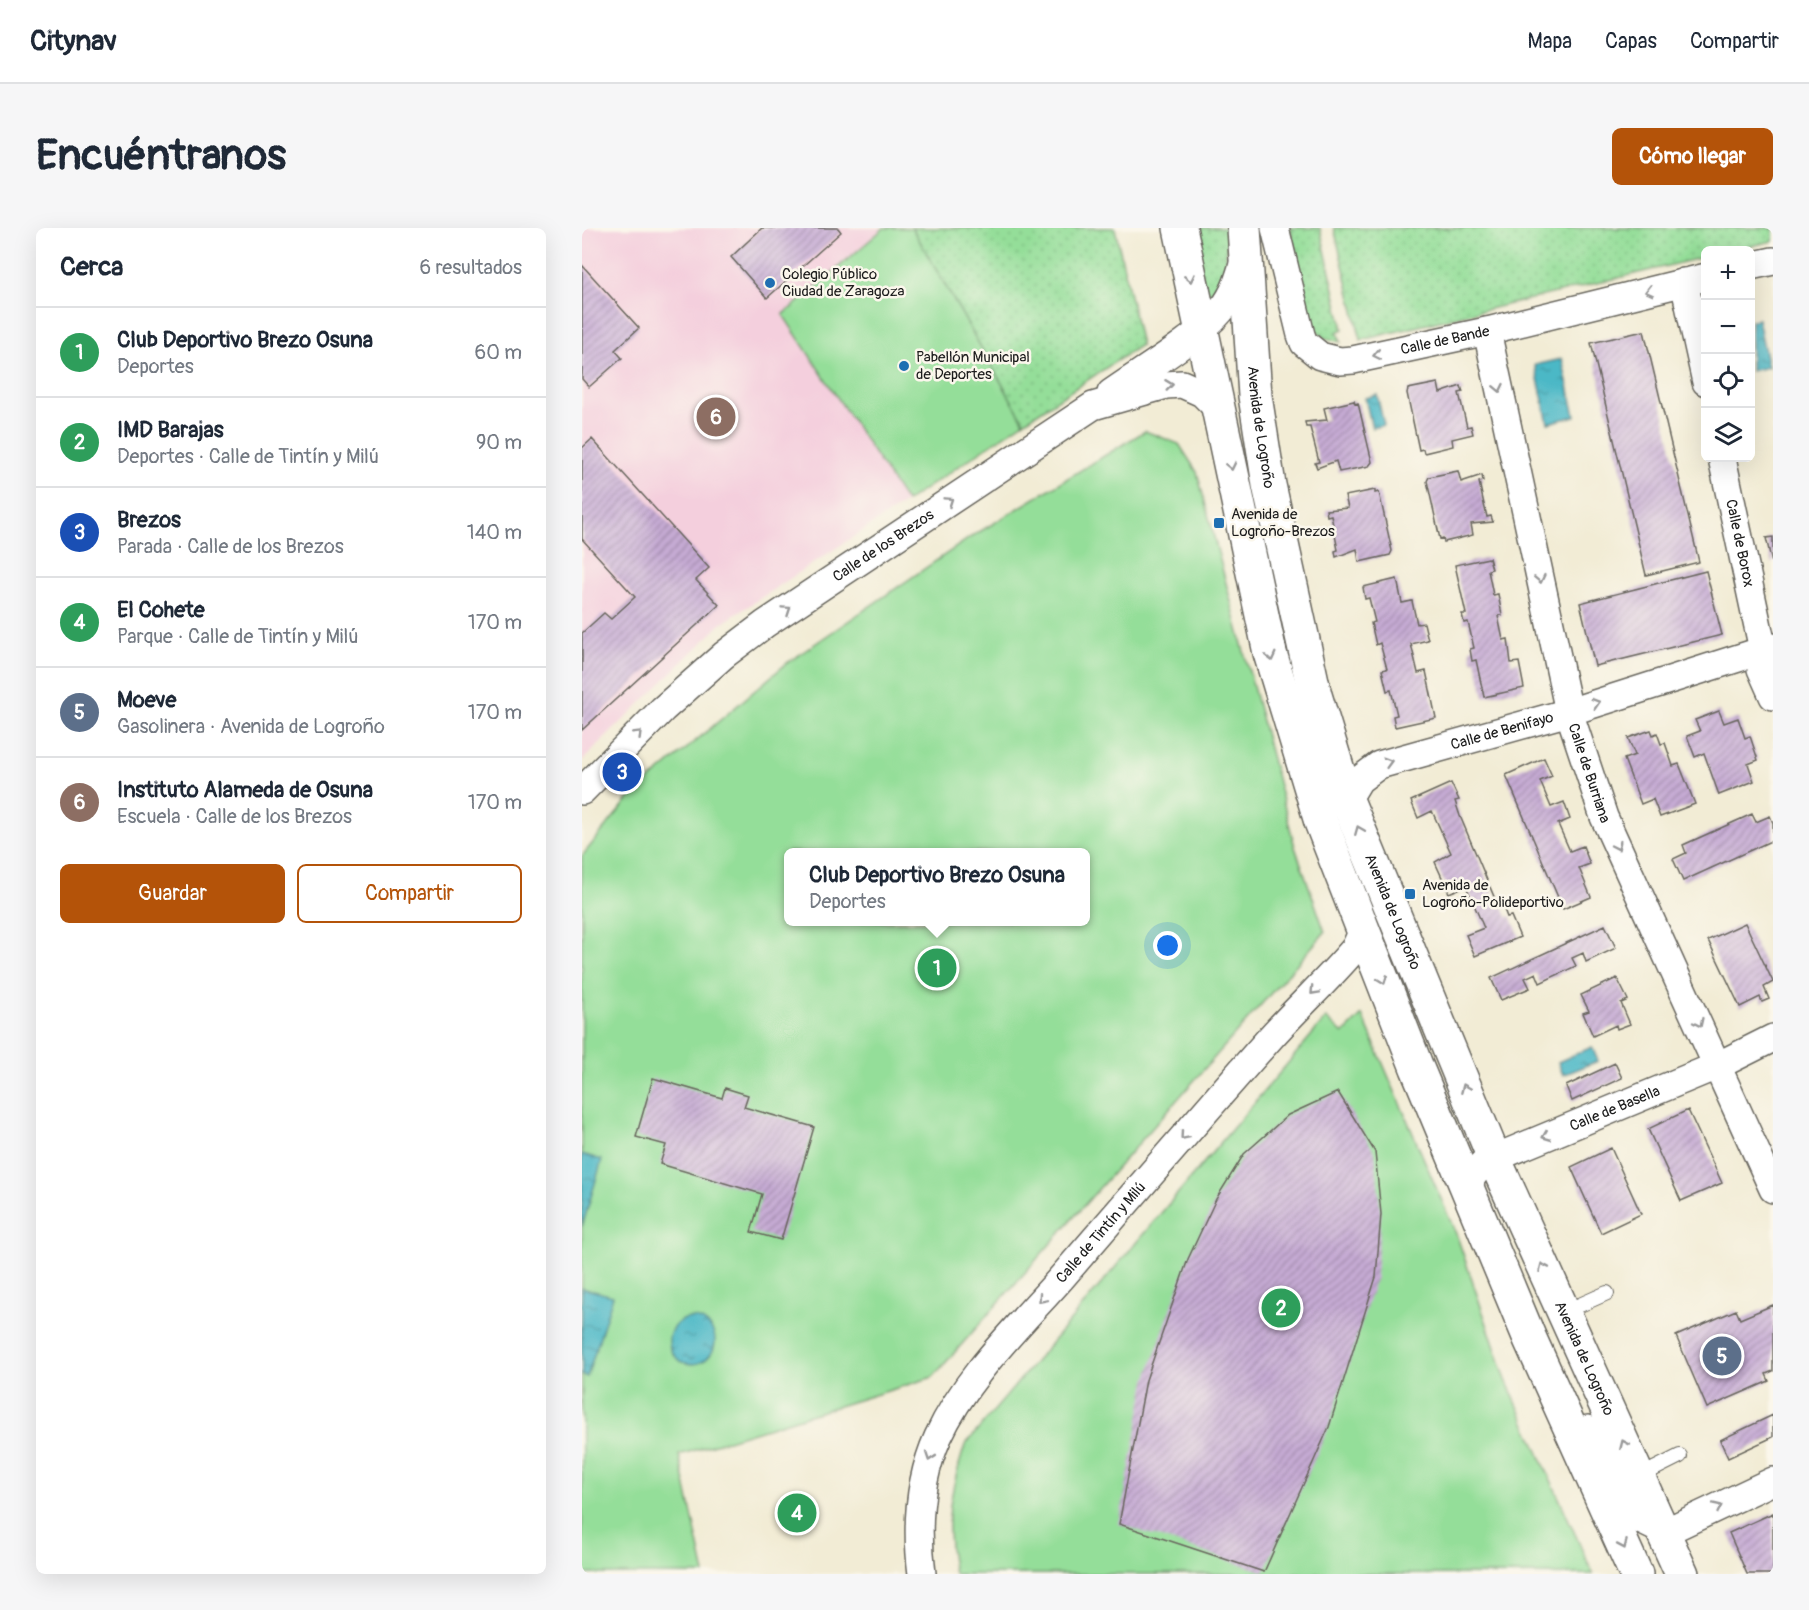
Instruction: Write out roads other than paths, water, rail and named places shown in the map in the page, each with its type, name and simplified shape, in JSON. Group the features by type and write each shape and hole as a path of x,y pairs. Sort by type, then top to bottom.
{"main road":[{"name":"Avenida de Logroño","path":"1180,228 1270,653 1321,822 1530,1339 1636,1574"},
{"name":"Avenida de Logroño","path":"1249,237 1255,396 1269,485 1315,695 1347,800 1494,1158 1665,1532 1682,1574"}],"street":[{"name":"Calle de Bande","path":"1275,228 1304,343 1320,356 1340,361 1487,331 1695,280"},
{"name":"Avenida de Logroño","path":"1093,406 1200,328 1222,309 1230,297 1249,237"},
{"path":"1755,265 1773,261"},
{"path":"1695,280 1703,354"},
{"name":"Calle de Burriana","path":"1487,331 1569,712 1604,817 1719,1065 1773,1189"},
{"name":"Calle de los Brezos","path":"582,791 663,709 732,649 1093,406 1166,385 1182,384 1202,393 1218,409"},
{"name":"Calle de Borox","path":"1723,462 1768,648 1761,669 1773,696"},
{"name":"Calle de Benifayo","path":"1347,800 1359,780 1379,765 1569,712 1768,648"},
{"name":"Calle de Tintín y Milú","path":"922,1574 918,1523 921,1493 928,1461 955,1406 1000,1348 1119,1211 1271,1037 1355,948 1363,930"},
{"name":"Calle de Basella","path":"1468,1190 1477,1168 1494,1158 1719,1065 1773,1038"},
{"name":"Avenida de Logroño","path":"1530,1339 1544,1346 1553,1357 1628,1509 1636,1518 1665,1532"},
{"path":"1665,1532 1773,1481"}],"lane":[{"path":"1564,1312 1607,1293"},
{"path":"1638,1477 1680,1456"}],"water":[{"path":"1758,319 1768,367 1755,370 1755,354 1755,320"},
{"path":"1562,359 1575,416 1548,423 1535,365"},
{"path":"1377,395 1384,425 1372,428 1365,398"},
{"path":"1592,1047 1598,1061 1563,1075 1558,1062"},
{"path":"582,1154 602,1160 582,1227"},
{"path":"582,1288 613,1296 587,1377 582,1375"},
{"path":"692,1318 701,1319 709,1324 714,1332 714,1350 709,1358 701,1363 692,1364 683,1363 675,1358 670,1350 669,1341 670,1332 675,1324 683,1319"}],"place":[{"name":"Colegio Público Ciudad de Zaragoza","path":"770,283"},
{"name":"Pabellón Municipal de Deportes","path":"904,366"},
{"name":"Instituto Alameda de Osuna","path":"716,417"},
{"name":"Avenida de Logroño-Brezos","path":"1219,523"},
{"name":"Brezos","path":"622,772"},
{"name":"Avenida de Logroño-Polideportivo","path":"1410,894"},
{"name":"Club Deportivo Brezo Osuna","path":"937,968"},
{"name":"IMD Barajas","path":"1281,1308"},
{"name":"Moeve","path":"1722,1356"},
{"name":"El Cohete","path":"797,1513"}]}
